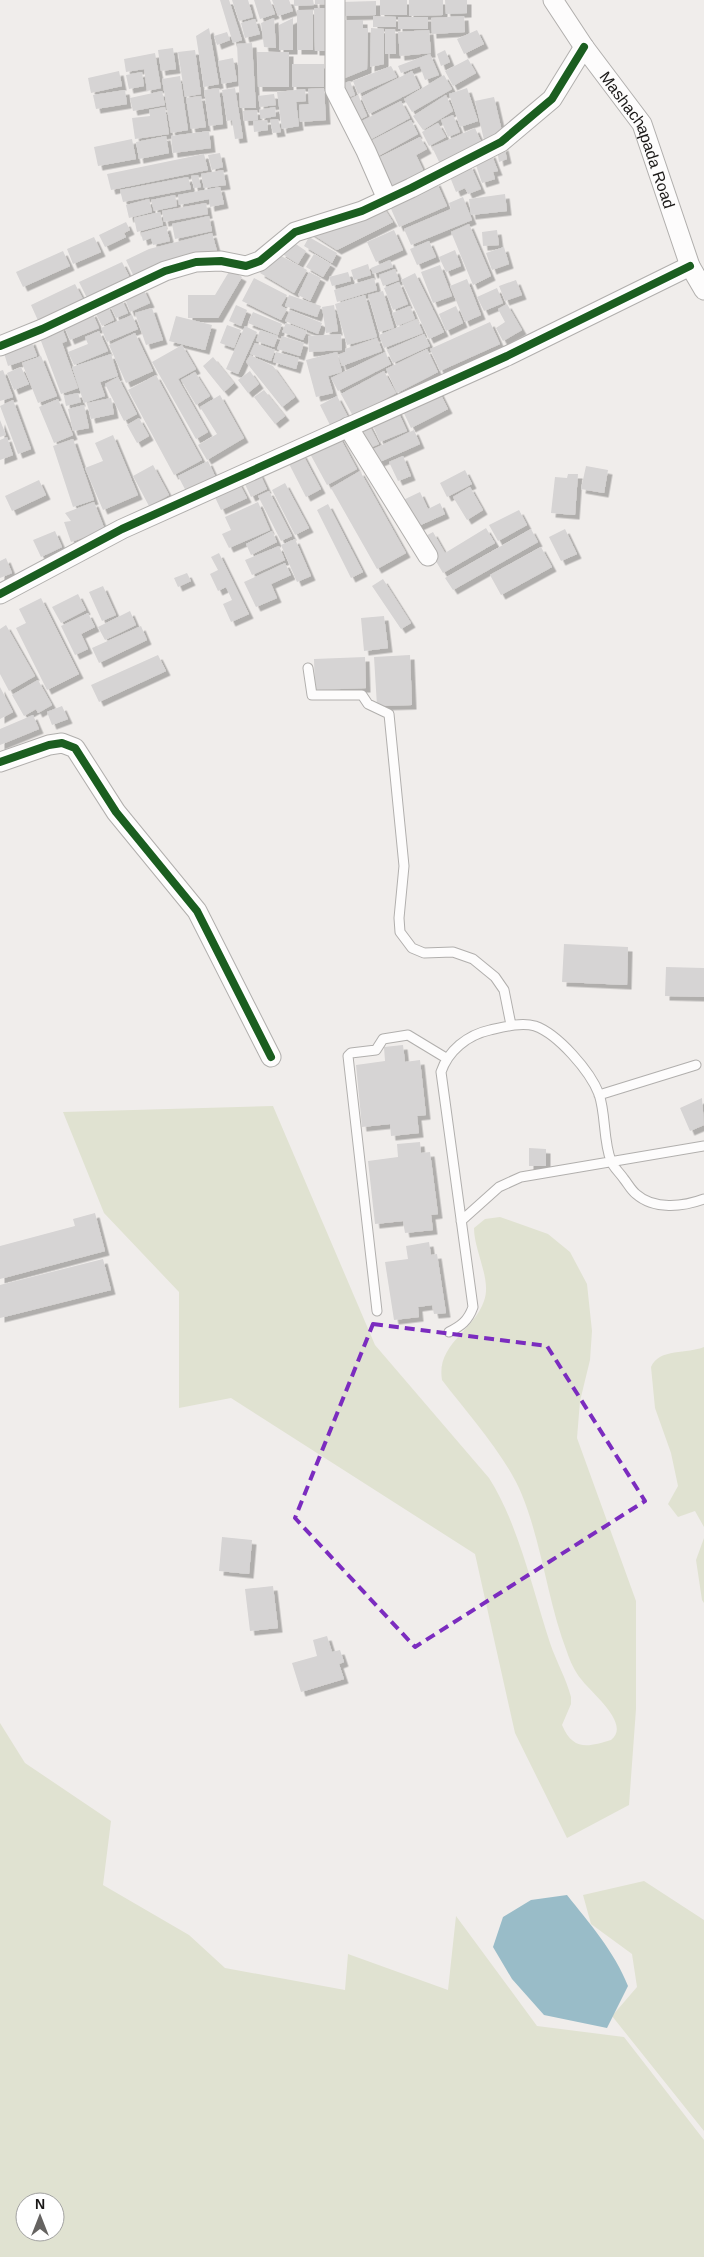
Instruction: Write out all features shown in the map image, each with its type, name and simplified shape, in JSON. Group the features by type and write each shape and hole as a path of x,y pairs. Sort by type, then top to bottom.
{"street":[{"path":"335,0 335,90 366,151 387,199"},
{"name":"Mashachapada Road","path":"553,0 584,47 642,124 690,266 704,290"},
{"path":"0,346 42,329 165,271 196,262 221,261 246,266 260,260 295,232 362,211 501,142 552,99 584,47"},
{"path":"0,594 122,529 507,356 690,266"},
{"path":"348,426 428,556"},
{"path":"0,762 49,744 62,743 75,748 116,812 197,911 271,1057"}],"lane":[{"path":"308,668 310,692 312,695 362,695 368,704 389,714 404,866 399,918 404,940 412,948 424,953 453,952 473,959 495,977 504,990 511,1025"},
{"path":"448,1332 461,1326 469,1317 473,1307 441,1072 446,1058 461,1043 484,1031 511,1025 534,1026 561,1043 591,1078 599,1095 611,1162 636,1194 654,1204 671,1206 704,1199"},
{"path":"377,1311 348,1056 351,1053 376,1050 383,1040 408,1036 446,1058"},
{"path":"599,1095 696,1065"},
{"path":"461,1221 499,1187 521,1177 704,1146"}],"highlighted area":[{"path":"373,1324 547,1346 645,1501 415,1647 295,1518"}],"green space":[{"path":"273,1106 375,1345 489,1478 499,1496 517,1536 550,1643 571,1697 571,1704 562,1725 571,1739 582,1745 611,1740 616,1733 613,1717 579,1676 570,1659 560,1633 535,1533 522,1495 497,1451 442,1380 442,1368 450,1347 479,1312 484,1301 486,1284 474,1228 485,1219 500,1217 548,1234 570,1252 587,1284 592,1331 590,1360 580,1401 577,1438 636,1601 636,1709 629,1805 567,1838 515,1733 475,1554 231,1398 179,1408 179,1292 104,1213 63,1112"},
{"path":"704,1347 704,1527 695,1511 678,1517 668,1504 678,1486 671,1453 655,1408 651,1367 655,1361 667,1354"},
{"path":"704,1538 704,1603 696,1560"},
{"path":"0,1723 25,1763 111,1821 103,1885 189,1935 225,1968 345,1990 348,1954 448,1990 456,1916 537,2026 624,2037 704,2140 704,2257 0,2257"},
{"path":"644,1881 704,1920 704,2131 612,2016 637,1987 632,1954 591,1924 583,1895"}],"water":[{"path":"567,1895 609,1949 628,1986 607,2028 544,2015 512,1979 493,1947 503,1917 531,1900"}],"building":[{"path":"220,0 229,0 242,40 233,43"},
{"path":"232,0 248,0 253,17 239,21"},
{"path":"254,0 270,0 275,14 260,19"},
{"path":"272,0 289,0 293,11 278,16"},
{"path":"294,0 313,0 314,5 294,6"},
{"path":"315,0 329,0 329,4 315,4"},
{"path":"380,0 407,0 407,15 380,15"},
{"path":"409,0 443,0 443,15 409,16"},
{"path":"445,0 467,0 467,13 446,14"},
{"path":"376,1 376,15 342,16 341,2"},
{"path":"314,8 330,8 331,51 315,51"},
{"path":"297,10 313,10 313,50 297,50"},
{"path":"373,16 396,17 396,27 373,27"},
{"path":"464,16 465,32 432,34 431,18"},
{"path":"398,17 428,17 428,29 398,29"},
{"path":"274,18 276,48 264,47 261,23"},
{"path":"293,18 293,50 279,50 279,25"},
{"path":"255,19 260,34 245,38 241,23"},
{"path":"341,20 363,20 363,28 368,28 367,69 340,80"},
{"path":"209,28 219,84 204,87 196,36"},
{"path":"371,28 384,29 384,64 370,67"},
{"path":"385,29 395,29 396,54 385,54"},
{"path":"429,30 431,53 400,56 398,32"},
{"path":"477,30 484,44 464,54 457,39"},
{"path":"227,32 230,40 217,45 214,36"},
{"path":"252,43 256,108 240,108 237,44"},
{"path":"173,48 176,69 161,71 158,50"},
{"path":"195,50 201,94 185,97 178,52"},
{"path":"445,50 450,62 441,66 437,54"},
{"path":"257,52 289,52 289,87 258,87"},
{"path":"155,53 161,88 147,91 144,69 126,72 124,59"},
{"path":"430,54 439,75 425,80 420,66 401,73 398,66"},
{"path":"233,58 237,81 222,84 218,61"},
{"path":"468,59 476,73 453,86 445,71"},
{"path":"292,64 324,64 324,87 292,87"},
{"path":"391,66 397,77 358,94 353,81"},
{"path":"119,71 122,86 91,93 88,78"},
{"path":"412,71 420,88 369,114 361,97"},
{"path":"142,72 144,86 129,89 126,75"},
{"path":"444,75 452,89 412,112 404,99"},
{"path":"180,76 188,130 171,133 162,79"},
{"path":"350,81 355,95 341,100 335,87"},
{"path":"219,88 223,124 209,126 204,90"},
{"path":"235,88 243,138 235,139 232,120 227,121 222,90"},
{"path":"324,88 326,120 300,122 299,105 309,104 308,89"},
{"path":"467,88 478,121 460,127 449,94"},
{"path":"305,89 306,101 296,102 299,126 282,129 277,92"},
{"path":"125,90 127,104 96,109 93,95"},
{"path":"162,91 165,105 133,111 130,98"},
{"path":"274,94 276,105 260,107 258,96"},
{"path":"358,95 367,116 353,123 343,102"},
{"path":"446,95 453,111 423,130 413,116"},
{"path":"201,96 206,127 191,129 186,98"},
{"path":"494,97 503,136 484,140 475,101"},
{"path":"401,101 410,118 364,143 354,125"},
{"path":"165,107 169,134 135,139 132,118 150,116 149,110"},
{"path":"275,107 276,116 261,119 259,110"},
{"path":"257,110 258,120 244,121 243,111"},
{"path":"453,115 460,132 448,137 441,120"},
{"path":"278,119 281,132 273,133 270,120"},
{"path":"267,120 268,130 254,132 253,121"},
{"path":"411,120 418,134 373,159 365,144"},
{"path":"438,123 446,137 429,146 422,132"},
{"path":"475,128 483,146 440,164 432,147"},
{"path":"209,131 211,148 173,153 171,136"},
{"path":"166,136 169,153 139,159 136,142"},
{"path":"420,137 427,149 416,155 424,172 387,191 372,161"},
{"path":"132,139 136,159 98,166 94,147"},
{"path":"504,146 507,159 499,162 497,149"},
{"path":"220,153 223,167 212,170 208,155"},
{"path":"491,153 498,171 493,172 495,179 482,183 476,165 481,163 479,157"},
{"path":"204,154 208,170 111,190 107,174"},
{"path":"470,164 481,189 468,194 465,188 456,192 450,177"},
{"path":"223,170 226,185 204,188 201,174"},
{"path":"198,175 201,187 194,188 191,176"},
{"path":"188,177 191,189 123,202 120,190"},
{"path":"436,181 447,206 399,227 388,202"},
{"path":"220,187 224,204 210,207 209,199 179,205 178,195"},
{"path":"505,194 507,211 471,215 469,199"},
{"path":"175,195 177,206 154,211 151,200"},
{"path":"463,197 472,220 411,245 404,229 451,209 449,203"},
{"path":"149,199 152,212 129,218 126,205"},
{"path":"206,203 208,214 164,222 162,211"},
{"path":"382,205 393,222 337,250 309,232"},
{"path":"160,212 163,225 137,232 134,218"},
{"path":"209,216 212,231 175,239 172,224"},
{"path":"126,222 130,230 124,233 126,237 105,247 99,235"},
{"path":"469,224 491,276 473,285 451,232"},
{"path":"166,226 170,241 153,245 151,238 143,241 141,233"},
{"path":"394,230 403,250 376,262 367,242"},
{"path":"497,230 499,245 483,246 482,232"},
{"path":"212,233 217,251 135,279 126,260 149,249"},
{"path":"94,237 101,252 73,264 67,249"},
{"path":"309,237 337,253 332,263 304,246"},
{"path":"290,240 306,251 298,264 281,253"},
{"path":"429,241 436,257 417,265 410,249"},
{"path":"504,247 509,264 492,270 486,253"},
{"path":"455,250 461,266 446,272 439,257"},
{"path":"63,251 70,266 23,287 16,272"},
{"path":"272,251 307,270 294,293 260,273"},
{"path":"314,254 331,264 323,277 306,267"},
{"path":"390,260 393,267 373,274 371,268"},
{"path":"122,262 132,282 89,302 79,282"},
{"path":"368,264 371,275 354,280 351,270"},
{"path":"440,265 452,296 433,303 421,272"},
{"path":"395,269 399,280 383,286 379,275"},
{"path":"230,270 242,277 218,318 188,318 188,295 215,295"},
{"path":"309,272 321,278 310,301 298,295"},
{"path":"348,272 351,281 332,286 329,277"},
{"path":"415,273 444,332 429,339 401,280"},
{"path":"254,278 287,295 281,306 287,309 281,320 242,301"},
{"path":"374,278 377,290 337,302 334,290"},
{"path":"467,279 481,315 465,322 450,286"},
{"path":"516,280 522,295 505,301 499,286"},
{"path":"399,282 408,304 393,310 384,288"},
{"path":"75,284 85,303 40,325 31,305"},
{"path":"143,288 150,303 130,312 124,296"},
{"path":"497,288 503,303 484,311 477,297"},
{"path":"383,291 394,328 379,332 368,295"},
{"path":"289,295 321,306 317,317 285,306"},
{"path":"365,295 377,337 347,345 335,304"},
{"path":"121,298 128,313 116,318 109,303"},
{"path":"107,304 114,320 102,326 94,310"},
{"path":"507,304 522,330 503,341 496,328 505,322 498,309"},
{"path":"236,305 247,310 241,326 229,321"},
{"path":"334,305 338,331 326,333 322,307"},
{"path":"410,306 415,319 397,326 392,313"},
{"path":"456,306 463,323 446,331 439,314"},
{"path":"152,308 163,340 146,345 135,313"},
{"path":"290,310 322,323 318,334 285,321"},
{"path":"92,312 99,328 70,340 63,324"},
{"path":"253,312 282,324 278,335 248,323"},
{"path":"132,315 138,329 107,342 101,328"},
{"path":"176,316 212,325 205,350 169,341"},
{"path":"417,319 423,333 384,348 379,335"},
{"path":"490,322 500,344 440,371 430,349"},
{"path":"286,323 307,331 303,340 282,332"},
{"path":"61,325 67,341 62,343 78,388 61,394 38,333"},
{"path":"227,325 241,330 234,348 220,343"},
{"path":"245,326 257,332 238,374 226,369"},
{"path":"260,330 278,336 274,347 256,341"},
{"path":"99,331 108,351 74,365 68,352 88,344 85,337"},
{"path":"135,333 153,371 126,383 109,345"},
{"path":"341,334 342,350 309,352 308,336"},
{"path":"424,334 430,346 393,363 387,350"},
{"path":"282,336 304,343 300,356 277,349"},
{"path":"377,338 382,351 342,366 338,355 345,352 345,349"},
{"path":"31,340 37,356 8,366 3,350"},
{"path":"255,343 275,350 271,361 250,354"},
{"path":"182,345 196,369 178,379 208,432 196,439 152,362"},
{"path":"427,349 438,372 397,393 386,369"},
{"path":"276,352 299,358 296,369 273,362"},
{"path":"337,352 342,372 328,376 333,393 316,397 306,360"},
{"path":"385,352 391,364 338,391 331,378"},
{"path":"111,354 118,376 100,382 105,396 84,403 72,367"},
{"path":"250,355 273,366 295,397 282,407 246,362"},
{"path":"41,356 57,396 38,403 22,363"},
{"path":"213,357 234,383 224,392 203,366"},
{"path":"21,367 29,384 14,390 7,373"},
{"path":"3,370 13,397 0,401 0,371"},
{"path":"250,371 259,384 248,393 238,380"},
{"path":"384,371 396,393 353,416 341,394"},
{"path":"195,372 210,396 196,405 181,380"},
{"path":"156,375 202,460 174,475 128,390"},
{"path":"118,377 137,414 124,421 105,384"},
{"path":"438,389 448,409 411,428 401,407"},
{"path":"264,390 285,416 275,424 254,397"},
{"path":"78,393 81,402 66,406 64,396"},
{"path":"220,395 244,438 207,460 198,445 217,434 200,407"},
{"path":"337,396 348,417 331,427 320,405"},
{"path":"111,398 114,414 91,419 87,403"},
{"path":"58,399 73,435 54,443 39,407"},
{"path":"13,400 31,449 18,454 0,406"},
{"path":"84,405 89,428 73,431 68,409"},
{"path":"396,407 407,431 380,442 370,419"},
{"path":"139,418 149,436 137,443 127,425"},
{"path":"0,420 6,435 0,437"},
{"path":"367,421 379,444 365,450 354,428"},
{"path":"414,430 420,444 373,465 367,452"},
{"path":"338,434 357,469 327,485 308,450"},
{"path":"113,435 138,495 103,510 85,468 103,461 95,443"},
{"path":"7,437 13,455 0,460 0,440"},
{"path":"73,439 94,500 73,507 53,446"},
{"path":"302,453 321,489 306,497 287,460"},
{"path":"403,456 411,476 398,481 389,462"},
{"path":"208,461 216,478 187,493 178,476"},
{"path":"153,465 169,495 149,506 133,476"},
{"path":"586,466 608,470 604,493 581,489"},
{"path":"465,470 472,484 447,497 440,483"},
{"path":"360,471 406,553 377,569 331,488"},
{"path":"259,472 267,489 251,497 243,480"},
{"path":"568,474 578,474 575,515 551,513 555,477 567,478"},
{"path":"39,480 46,495 12,511 5,496"},
{"path":"238,481 247,498 221,510 213,493"},
{"path":"285,483 309,528 295,535 272,490"},
{"path":"470,487 483,510 467,520 453,497"},
{"path":"269,491 292,536 281,541 258,496"},
{"path":"420,492 428,509 440,503 445,514 414,528 401,501"},
{"path":"94,502 105,530 71,542 64,522 71,521 65,513"},
{"path":"258,502 270,530 229,548 222,534 231,530 225,517"},
{"path":"328,504 363,572 351,578 317,510"},
{"path":"519,510 527,525 498,541 489,525"},
{"path":"486,528 495,543 443,573 422,538 433,532 445,553"},
{"path":"531,529 538,542 453,590 445,578"},
{"path":"565,529 577,554 561,561 549,537"},
{"path":"55,531 62,547 41,557 33,540"},
{"path":"272,531 277,542 251,555 246,544"},
{"path":"295,539 311,576 297,582 281,545"},
{"path":"279,546 285,560 252,575 245,560"},
{"path":"541,547 552,567 501,595 490,575"},
{"path":"219,553 249,614 231,622 223,604 232,600 226,587 218,591 210,574 218,570 211,557"},
{"path":"6,558 12,573 0,578 0,561"},
{"path":"285,563 291,575 271,584 277,598 256,607 244,582"},
{"path":"187,573 191,581 178,587 174,578"},
{"path":"383,579 411,623 401,629 372,586"},
{"path":"103,586 116,615 102,621 89,592"},
{"path":"78,594 86,610 61,623 52,607"},
{"path":"41,598 79,674 47,690 16,628 26,623 19,609"},
{"path":"130,611 136,625 105,640 98,627"},
{"path":"88,613 95,627 81,634 88,649 75,655 61,626"},
{"path":"384,616 388,648 364,651 361,618"},
{"path":"6,625 35,676 9,691 0,674 0,629"},
{"path":"141,626 147,640 99,663 92,648"},
{"path":"158,655 166,671 99,702 91,685"},
{"path":"410,655 412,705 377,706 374,657"},
{"path":"365,657 366,688 315,690 314,659"},
{"path":"38,680 52,705 38,713 36,709 24,716 12,695"},
{"path":"0,687 13,712 0,719"},
{"path":"62,706 68,719 52,725 47,712"},
{"path":"33,715 39,729 0,745 0,729"},
{"path":"564,944 628,947 627,985 562,982"},
{"path":"666,967 704,968 704,997 665,996"},
{"path":"403,1045 405,1062 420,1060 426,1115 417,1116 419,1133 391,1136 390,1124 362,1127 356,1065 385,1061 384,1047"},
{"path":"702,1098 704,1125 690,1131 680,1108"},
{"path":"420,1142 421,1153 430,1152 438,1214 431,1215 433,1230 405,1233 403,1221 375,1224 368,1161 398,1157 397,1144"},
{"path":"529,1148 546,1149 546,1166 529,1166"},
{"path":"95,1213 105,1251 0,1279 0,1246 75,1226 73,1219"},
{"path":"429,1242 431,1255 437,1254 446,1313 434,1314 432,1305 418,1307 419,1317 394,1320 385,1262 408,1259 406,1246"},
{"path":"103,1259 111,1290 0,1318 0,1285"},
{"path":"222,1537 252,1540 249,1574 219,1571"},
{"path":"273,1586 278,1628 250,1631 245,1589"},
{"path":"327,1636 332,1652 340,1650 344,1662 339,1664 344,1679 301,1692 292,1663 317,1656 313,1640"}],"cycle path":[{"path":"0,346 42,329 165,271 196,262 221,261 246,266 260,261 295,232 362,211 501,142 552,99 584,47"},
{"path":"0,594 122,529 507,356 690,266"},
{"path":"0,762 49,745 62,743 75,748 116,812 197,911 271,1057"}]}
